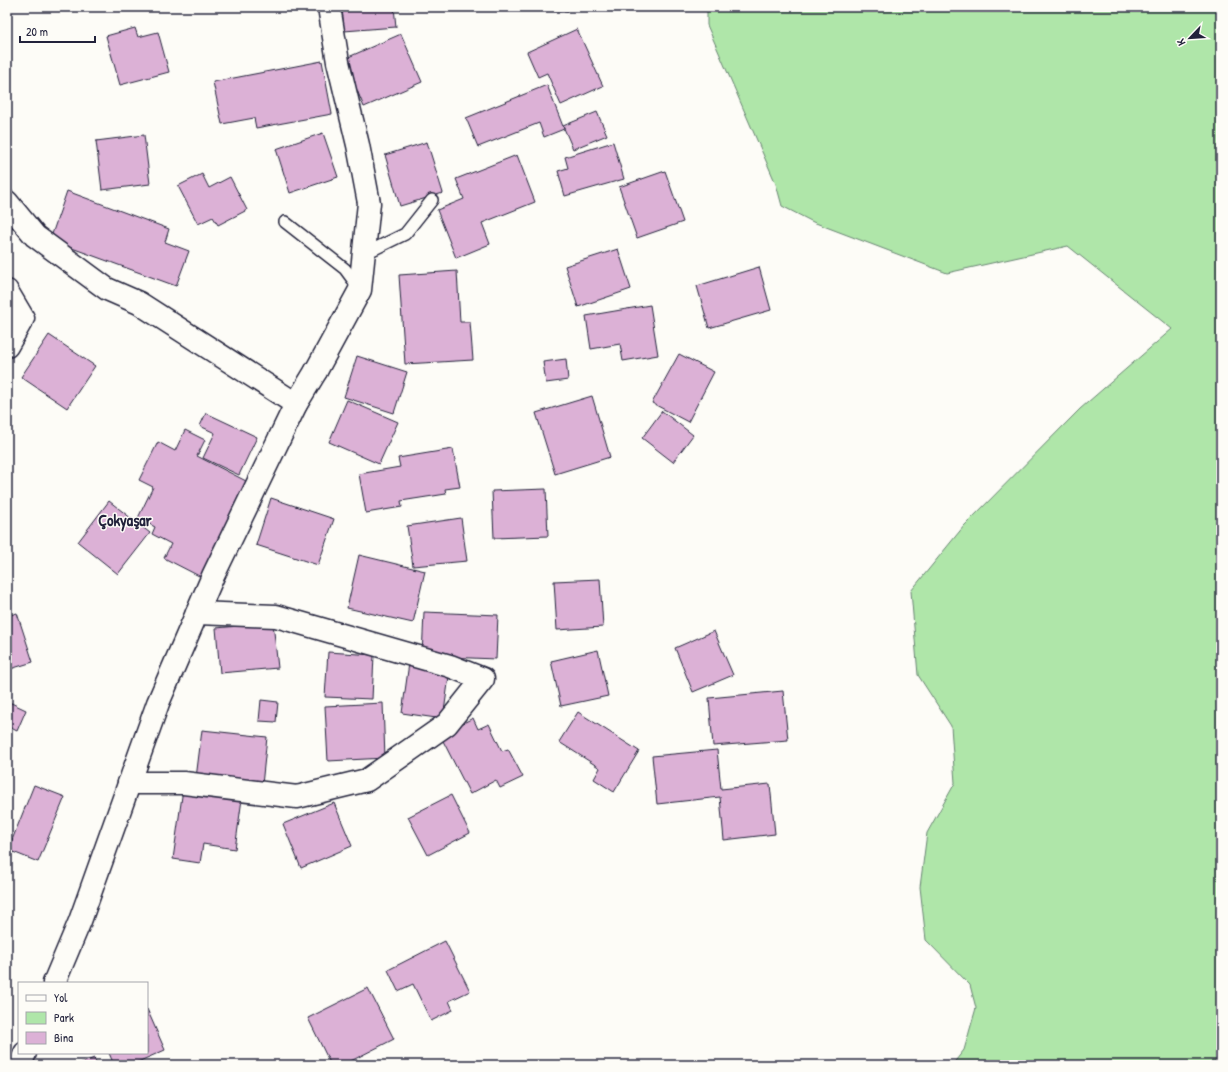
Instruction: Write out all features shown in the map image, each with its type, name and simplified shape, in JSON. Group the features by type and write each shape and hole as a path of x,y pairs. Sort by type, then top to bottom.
{"street":[{"path":"54,982 80,921 158,703 213,576 296,404 316,371 360,290 369,203 358,145 338,62 329,7"},
{"path":"7,201 34,236 107,289 139,303 296,404"},
{"path":"7,291 23,318 7,346"},
{"path":"129,783 184,783 297,797 367,780 447,724 483,679 450,666 276,616 197,613"},
{"path":"20,1065 25,1054"}],"lane":[{"path":"364,254 405,234 432,200"},
{"path":"285,222 345,269 360,290"}],"green space":[{"path":"707,7 1221,7 1221,1065 952,1065 964,1050 976,1008 970,985 926,940 920,887 927,833 955,783 951,726 918,675 911,591 964,526 1080,409 1172,329 1068,246 947,273 813,222 782,206 776,184 707,25"}],"building":[{"path":"342,7 394,7 396,27 344,31"},
{"path":"568,7 568,11 503,8"},
{"path":"135,28 138,37 158,32 169,72 120,85 106,36"},
{"path":"577,29 603,86 561,105 547,73 538,77 527,52"},
{"path":"401,34 422,82 364,107 344,59"},
{"path":"322,61 332,114 256,128 254,118 222,124 213,82"},
{"path":"547,85 564,129 544,137 539,123 478,147 466,118"},
{"path":"597,112 607,135 573,149 563,126"},
{"path":"323,133 338,177 290,193 276,149"},
{"path":"144,135 150,184 102,190 96,141"},
{"path":"427,142 443,193 400,206 385,155"},
{"path":"613,142 624,179 565,196 558,171 568,168 565,157"},
{"path":"517,155 535,202 482,223 490,244 456,258 437,210 464,199 456,179"},
{"path":"665,171 683,222 637,238 619,187"},
{"path":"202,174 209,188 230,177 247,210 218,225 213,217 198,224 178,186"},
{"path":"67,191 169,229 165,242 189,251 176,286 50,240"},
{"path":"618,249 631,289 578,307 565,266"},
{"path":"759,267 771,310 709,328 697,286"},
{"path":"457,271 460,322 470,322 473,360 405,364 399,275"},
{"path":"650,305 658,355 623,361 620,344 591,349 586,316"},
{"path":"49,335 95,366 67,408 21,377"},
{"path":"679,354 714,372 688,422 652,403"},
{"path":"357,356 407,372 394,413 344,397"},
{"path":"566,359 568,380 546,383 543,362"},
{"path":"592,396 610,457 555,474 536,413"},
{"path":"347,400 398,422 379,464 329,442"},
{"path":"662,411 693,435 673,462 642,438"},
{"path":"206,413 257,437 239,475 203,458 215,433 200,426"},
{"path":"185,430 205,440 197,456 248,482 201,577 164,558 171,544 152,534 155,527 138,518 153,487 139,480 158,442 175,451"},
{"path":"453,449 460,487 445,489 446,494 401,501 402,507 366,513 359,474 400,467 398,458"},
{"path":"546,489 548,536 494,538 492,491"},
{"path":"271,498 334,519 318,565 256,545"},
{"path":"109,501 150,533 118,574 78,542"},
{"path":"461,518 467,561 413,566 407,526"},
{"path":"359,555 425,571 413,623 347,608"},
{"path":"600,579 603,627 557,630 554,581"},
{"path":"424,612 498,615 496,659 422,656"},
{"path":"17,613 33,662 7,670 7,616"},
{"path":"273,623 278,668 220,673 216,628"},
{"path":"714,631 733,675 693,692 675,648"},
{"path":"598,650 608,696 561,706 551,661"},
{"path":"328,652 374,655 372,699 325,697"},
{"path":"409,663 450,669 443,719 402,713"},
{"path":"783,691 788,740 713,746 709,698"},
{"path":"261,700 278,702 276,722 259,721"},
{"path":"7,701 26,710 17,731 7,726"},
{"path":"383,703 385,758 328,761 325,706"},
{"path":"578,712 639,751 614,792 594,779 600,768 559,742"},
{"path":"473,718 478,729 489,724 502,751 508,749 523,777 500,788 496,780 470,794 440,735"},
{"path":"202,730 267,737 262,785 196,778"},
{"path":"717,750 721,789 770,784 775,834 724,840 720,797 657,804 652,756"},
{"path":"34,785 65,797 38,862 8,850"},
{"path":"183,789 242,799 235,849 203,844 200,863 173,859"},
{"path":"451,795 470,833 428,855 408,817"},
{"path":"334,803 352,846 301,868 283,824"},
{"path":"445,941 470,991 449,1001 453,1010 431,1021 413,984 398,991 388,970"},
{"path":"368,988 394,1039 343,1065 331,1065 308,1018"},
{"path":"148,1011 165,1050 131,1065 114,1065 109,1054 148,1054"},
{"path":"94,1058 97,1065 77,1065"}],"district":[{"name":"Çokyaşar","path":"125,520"}]}
